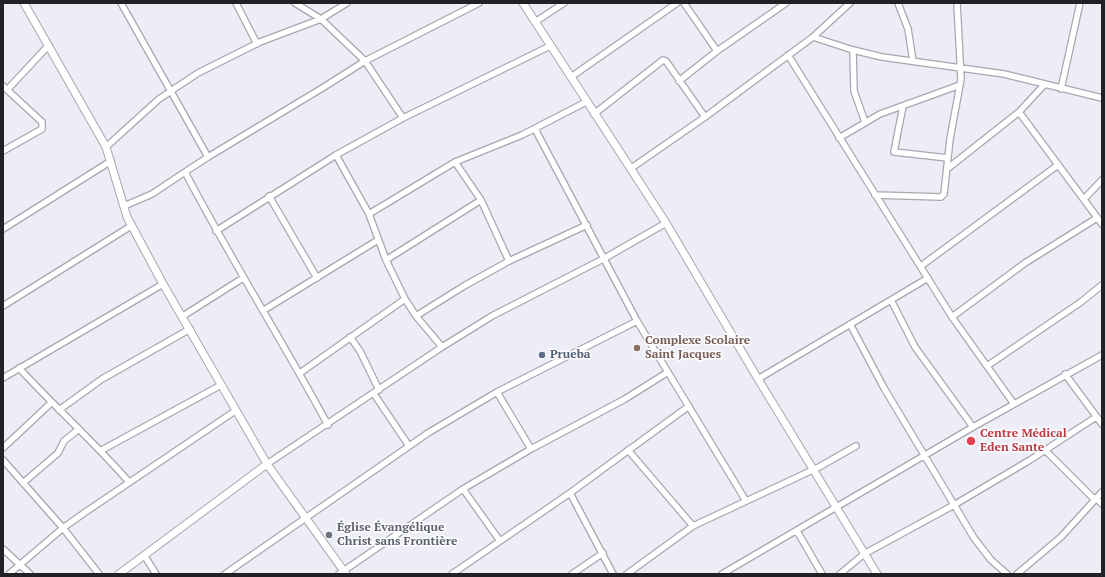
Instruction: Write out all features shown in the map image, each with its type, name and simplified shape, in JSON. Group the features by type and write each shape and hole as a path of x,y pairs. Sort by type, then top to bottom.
{"street":[{"path":"24,3 106,147 131,226 163,284 190,328 235,411 267,464 306,517 343,573 463,489 531,449 625,399 668,372"},
{"path":"121,3 208,157"},
{"path":"236,3 257,44"},
{"path":"295,3 321,19 365,61 403,118"},
{"path":"106,147 170,91 198,73 257,44 321,19 347,3"},
{"path":"124,206 152,194 208,157 365,61 479,3"},
{"path":"523,3 666,223 758,379 877,574"},
{"path":"535,22 564,3"},
{"path":"571,77 677,3"},
{"path":"684,3 718,51"},
{"path":"679,81 718,51 786,3"},
{"path":"630,169 705,117 813,37 850,3"},
{"path":"898,3 908,29 913,61"},
{"path":"875,195 941,197 944,194 948,158 960,85 957,3"},
{"path":"1061,89 1080,3"},
{"path":"813,37 852,50 882,57 1004,74 1102,98"},
{"path":"5,148 42,130 42,122 5,88 49,45"},
{"path":"216,231 268,196 336,155 403,118 550,46"},
{"path":"852,50 854,91 865,122"},
{"path":"788,55 952,317 1014,404"},
{"path":"594,114 663,60 666,61 705,117"},
{"path":"839,138 865,122 960,85"},
{"path":"947,169 1019,112 1044,85"},
{"path":"370,214 456,162 535,129 586,102"},
{"path":"903,106 894,152 948,158"},
{"path":"1019,112 1102,224"},
{"path":"535,129 637,320 688,406 712,442 746,501"},
{"path":"336,155 370,214 386,260 405,298 416,316 442,347"},
{"path":"3,229 111,161"},
{"path":"456,162 481,200 509,261"},
{"path":"921,266 1058,165"},
{"path":"185,172 216,231 264,310 328,425"},
{"path":"1084,199 1102,180"},
{"path":"268,196 317,278"},
{"path":"386,260 481,200"},
{"path":"952,317 1025,263 1097,218"},
{"path":"119,574 267,464 328,425 442,347 515,303 605,258 666,223"},
{"path":"416,316 464,286 509,261 587,225"},
{"path":"3,306 131,226"},
{"path":"264,310 378,240"},
{"path":"182,316 244,278"},
{"path":"758,379 928,278"},
{"path":"3,378 163,284"},
{"path":"987,366 1081,302 1102,285"},
{"path":"300,373 405,298"},
{"path":"891,300 915,347 973,427"},
{"path":"226,574 409,446 497,392 637,320"},
{"path":"850,324 884,388 981,548 1007,574"},
{"path":"59,410 102,379 190,328"},
{"path":"350,337 360,351 379,390"},
{"path":"722,574 973,427 1065,374 1102,355"},
{"path":"19,368 51,403 102,450 129,482"},
{"path":"1065,374 1102,424"},
{"path":"102,450 221,385"},
{"path":"497,392 531,449"},
{"path":"374,394 409,446"},
{"path":"3,448 51,403"},
{"path":"452,574 570,493 688,406"},
{"path":"10,574 63,528 235,411"},
{"path":"840,574 864,554 954,505 1096,417"},
{"path":"23,483 58,453 64,441 80,429"},
{"path":"627,574 692,526 813,470 856,446"},
{"path":"628,450 692,526"},
{"path":"1044,450 1102,504"},
{"path":"3,460 63,528 99,574"},
{"path":"463,489 500,541"},
{"path":"1017,574 1061,537 1102,492"},
{"path":"570,493 613,574"},
{"path":"797,531 822,574"},
{"path":"3,549 30,574"},
{"path":"572,574 603,553"},
{"path":"144,555 156,574"}],"place":[{"name":"Complexe Scolaire Saint Jacques","path":"637,348"},
{"name":"Prueba","path":"542,355"},
{"name":"Centre Médical Eden Sante","path":"971,441"},
{"name":"Église Évangélique Christ sans Frontière","path":"329,535"}]}
